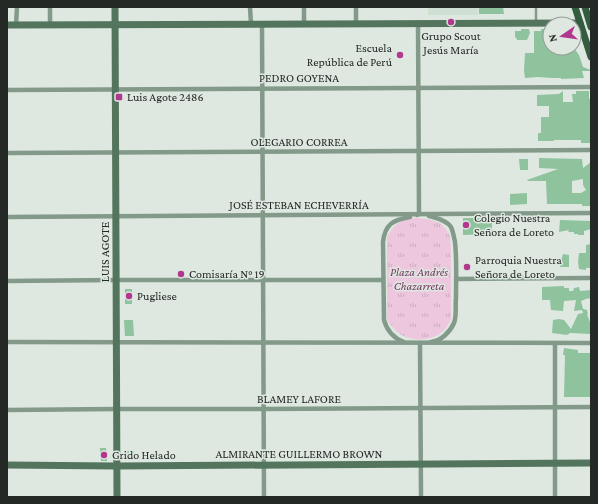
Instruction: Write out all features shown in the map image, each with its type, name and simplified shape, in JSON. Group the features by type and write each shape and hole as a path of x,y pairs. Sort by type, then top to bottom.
{"main road":[{"path":"585,7 591,27"},
{"path":"582,29 591,57"}],"street":[{"path":"16,25 17,7"},
{"path":"50,7 50,25"},
{"name":"LUIS AGOTE","path":"115,7 117,497"},
{"path":"250,7 251,24"},
{"path":"304,7 304,24"},
{"path":"356,7 356,23"},
{"path":"418,23 419,214"},
{"path":"7,25 542,23"},
{"path":"262,24 264,497"},
{"name":"PEDRO GOYENA","path":"7,90 591,87"},
{"name":"OLEGARIO CORREA","path":"7,153 591,150"},
{"name":"JOSÉ ESTEBAN ECHEVERRÍA","path":"7,217 591,213"},
{"path":"419,214 443,220 450,226 455,241 456,279 455,315 451,328 435,342 420,344 403,342 395,338 386,327 384,320 383,280 384,233 394,221 419,214"},
{"path":"456,279 591,278"},
{"path":"7,281 383,280"},
{"path":"7,342 420,344 591,343"},
{"path":"420,344 421,497"},
{"path":"555,344 556,497"},
{"name":"BLAMEY LAFORE","path":"7,410 591,407"},
{"name":"ALMIRANTE GUILLERMO BROWN","path":"7,465 116,466 591,463"}],"lane":[{"path":"536,7 536,23"}],"shaded area":[{"path":"428,7 478,7 478,15 428,15"}],"green space":[{"name":"Plaza Andrés Chazarreta","path":"410,218 431,220 440,223 450,236 451,319 442,332 427,339 405,337 395,330 387,320 387,237 396,225"}],"building":[{"path":"479,7 503,7 504,14 479,14"},
{"path":"521,29 529,29 530,33 527,40 517,40 515,37 515,31 521,31"},
{"path":"542,29 542,56 579,56 583,67 591,71 582,71 584,78 525,78 525,53 534,53 534,31 541,31"},
{"path":"563,91 563,102 573,102 572,94 576,94 576,91 589,91 589,99 591,99 591,143 581,143 581,140 538,141 538,133 541,133 541,117 549,117 549,106 537,106 537,95 559,94"},
{"path":"539,158 582,159 583,168 591,162 591,206 582,206 582,204 547,204 546,181 527,180 558,169 539,168","holes":["583,179 583,185 586,190 581,193 572,193 572,181"]},
{"path":"519,159 528,159 528,170 520,170"},
{"path":"527,193 527,204 510,205 510,194"},
{"path":"463,218 492,218 492,234 463,235"},
{"path":"560,220 591,221 591,229 584,231 584,235 568,232 569,230 559,232"},
{"path":"591,244 591,268 586,268 586,270 579,269 579,253 586,253 586,245"},
{"path":"563,254 569,255 569,267 560,267"},
{"path":"564,286 564,288 569,288 569,291 573,291 574,288 579,287 580,291 591,290 591,298 581,301 583,309 587,310 591,325 591,334 570,333 567,335 552,333 553,320 564,320 571,329 578,314 583,313 582,310 574,311 576,300 564,301 563,311 551,310 550,300 542,300 542,287"},
{"name":"Pugliese","path":"125,289 132,289 132,304 125,304"},
{"path":"124,320 133,320 134,336 125,336"},
{"path":"564,348 578,350 578,353 591,353 590,397 564,397"},
{"name":"Grido Helado","path":"100,448 106,448 107,461 101,461"},
{"path":"124,451 134,451 135,459 127,460 124,457"}],"place":[{"name":"Grupo Scout Jesús María","path":"451,22"},
{"name":"Escuela República de Perú","path":"400,55"},
{"name":"Luis Agote 2486","path":"119,97"},
{"name":"Colegio Nuestra Señora de Loreto","path":"466,225"},
{"name":"Parroquia Nuestra Señora de Loreto","path":"467,267"},
{"name":"Comisaría N° 19","path":"181,274"},
{"name":"Pugliese","path":"129,296"},
{"name":"Grido Helado","path":"104,455"}]}
